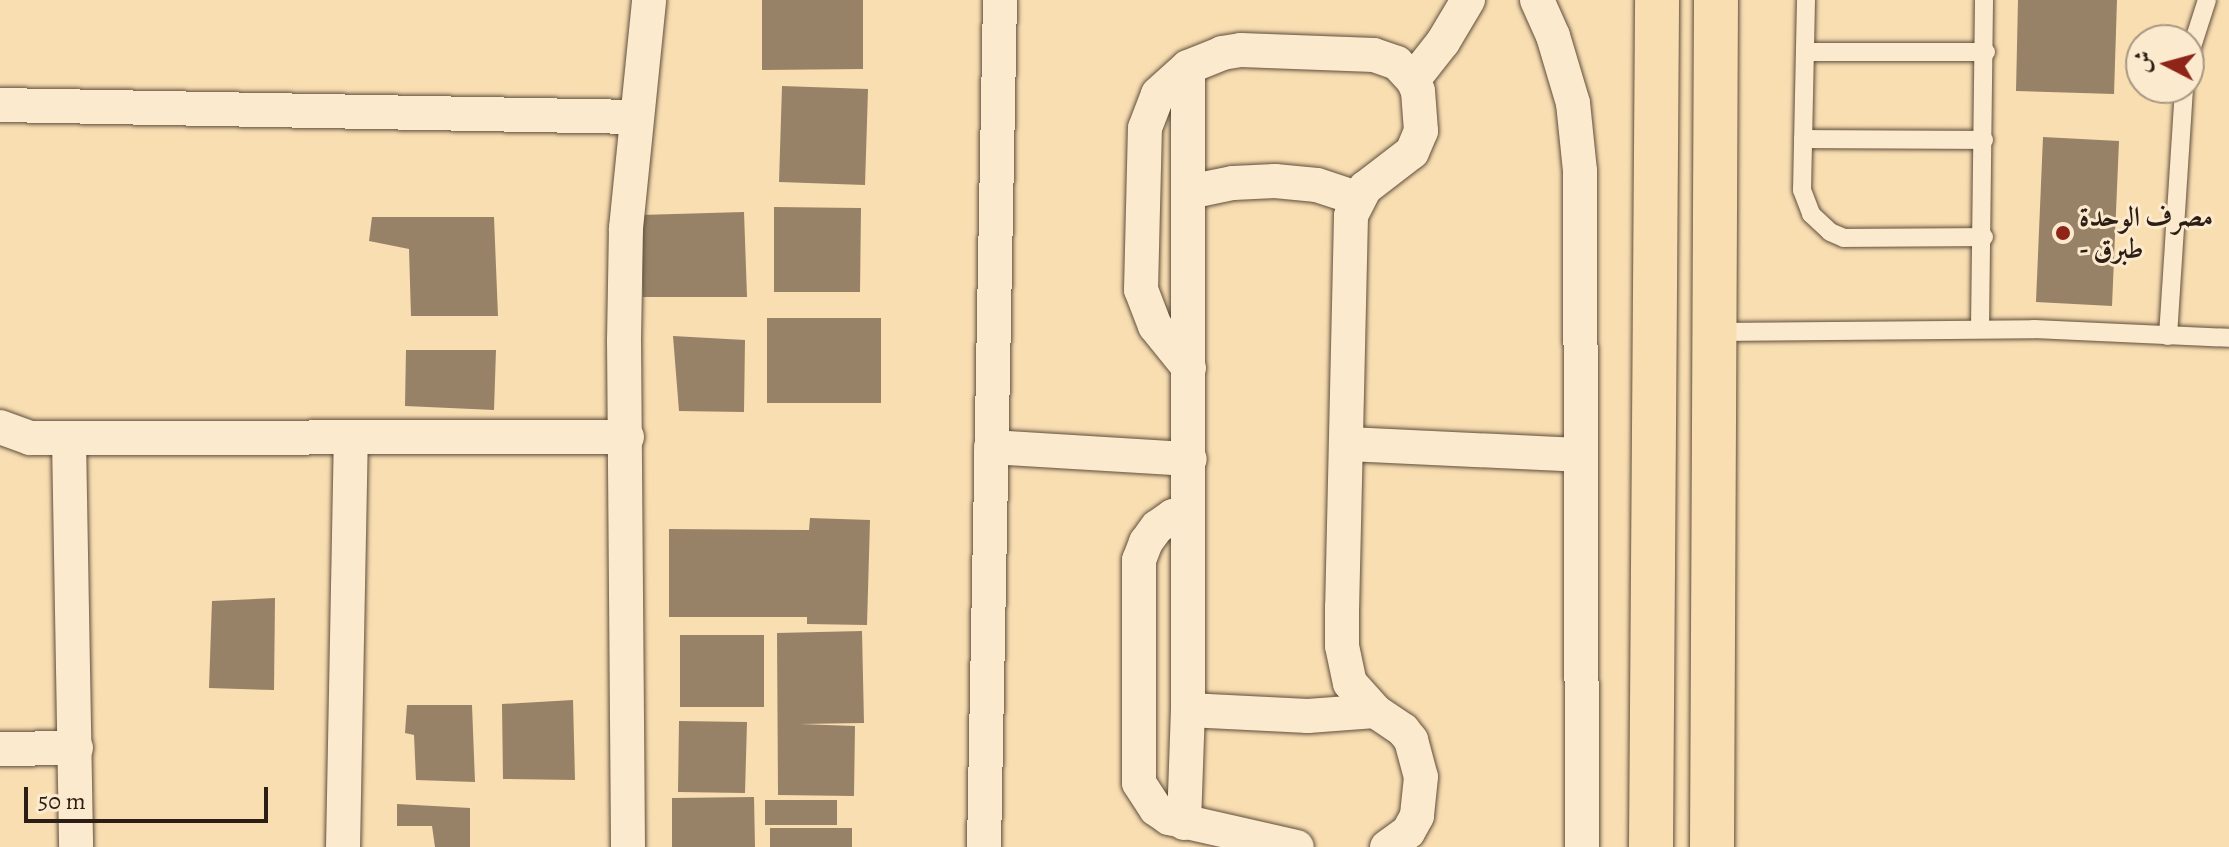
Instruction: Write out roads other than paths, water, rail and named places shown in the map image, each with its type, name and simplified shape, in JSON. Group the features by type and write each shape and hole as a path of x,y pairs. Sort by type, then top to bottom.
{"highway":[{"path":"1651,847 1657,0"},
{"path":"1712,847 1717,332 1716,0"}],"street":[{"path":"628,847 626,242 635,117 649,0"},
{"path":"984,847 1000,0"},
{"path":"1413,80 1443,42 1468,0"},
{"path":"1537,0 1564,69 1577,137 1582,847"},
{"path":"1189,368 1160,334 1146,309 1140,271 1145,128 1158,94 1188,67 1222,53 1241,50 1374,55 1397,63 1413,80 1421,117 1418,142 1412,152 1356,198 1349,229 1348,444 1342,646 1350,683 1375,711 1411,740 1421,777 1417,816 1408,832 1387,847"},
{"path":"1184,823 1190,459 1188,67"},
{"path":"0,105 635,117"},
{"path":"1189,192 1233,183 1275,181 1317,185 1356,198"},
{"path":"0,427 30,438 69,439 627,437"},
{"path":"69,439 76,847"},
{"path":"343,847 351,439"},
{"path":"1348,444 1579,455"},
{"path":"991,447 1190,459"},
{"path":"1188,512 1173,516 1146,542 1139,560 1139,783 1156,809 1184,823 1297,847"},
{"path":"1188,710 1308,716 1375,711"},
{"path":"0,749 76,748"}],"lane":[{"path":"1806,0 1805,202 1819,224 1830,232 1859,239 1984,237"},
{"path":"1980,329 1984,237 1984,0"},
{"path":"2199,24 2207,0"},
{"path":"1805,52 1986,52"},
{"path":"2168,336 2183,104"},
{"path":"1803,139 1984,140"},
{"path":"1717,332 1980,329 2229,338"}],"place":[{"name":"مصرف الوحدة - طبرق","path":"2063,233"}]}
